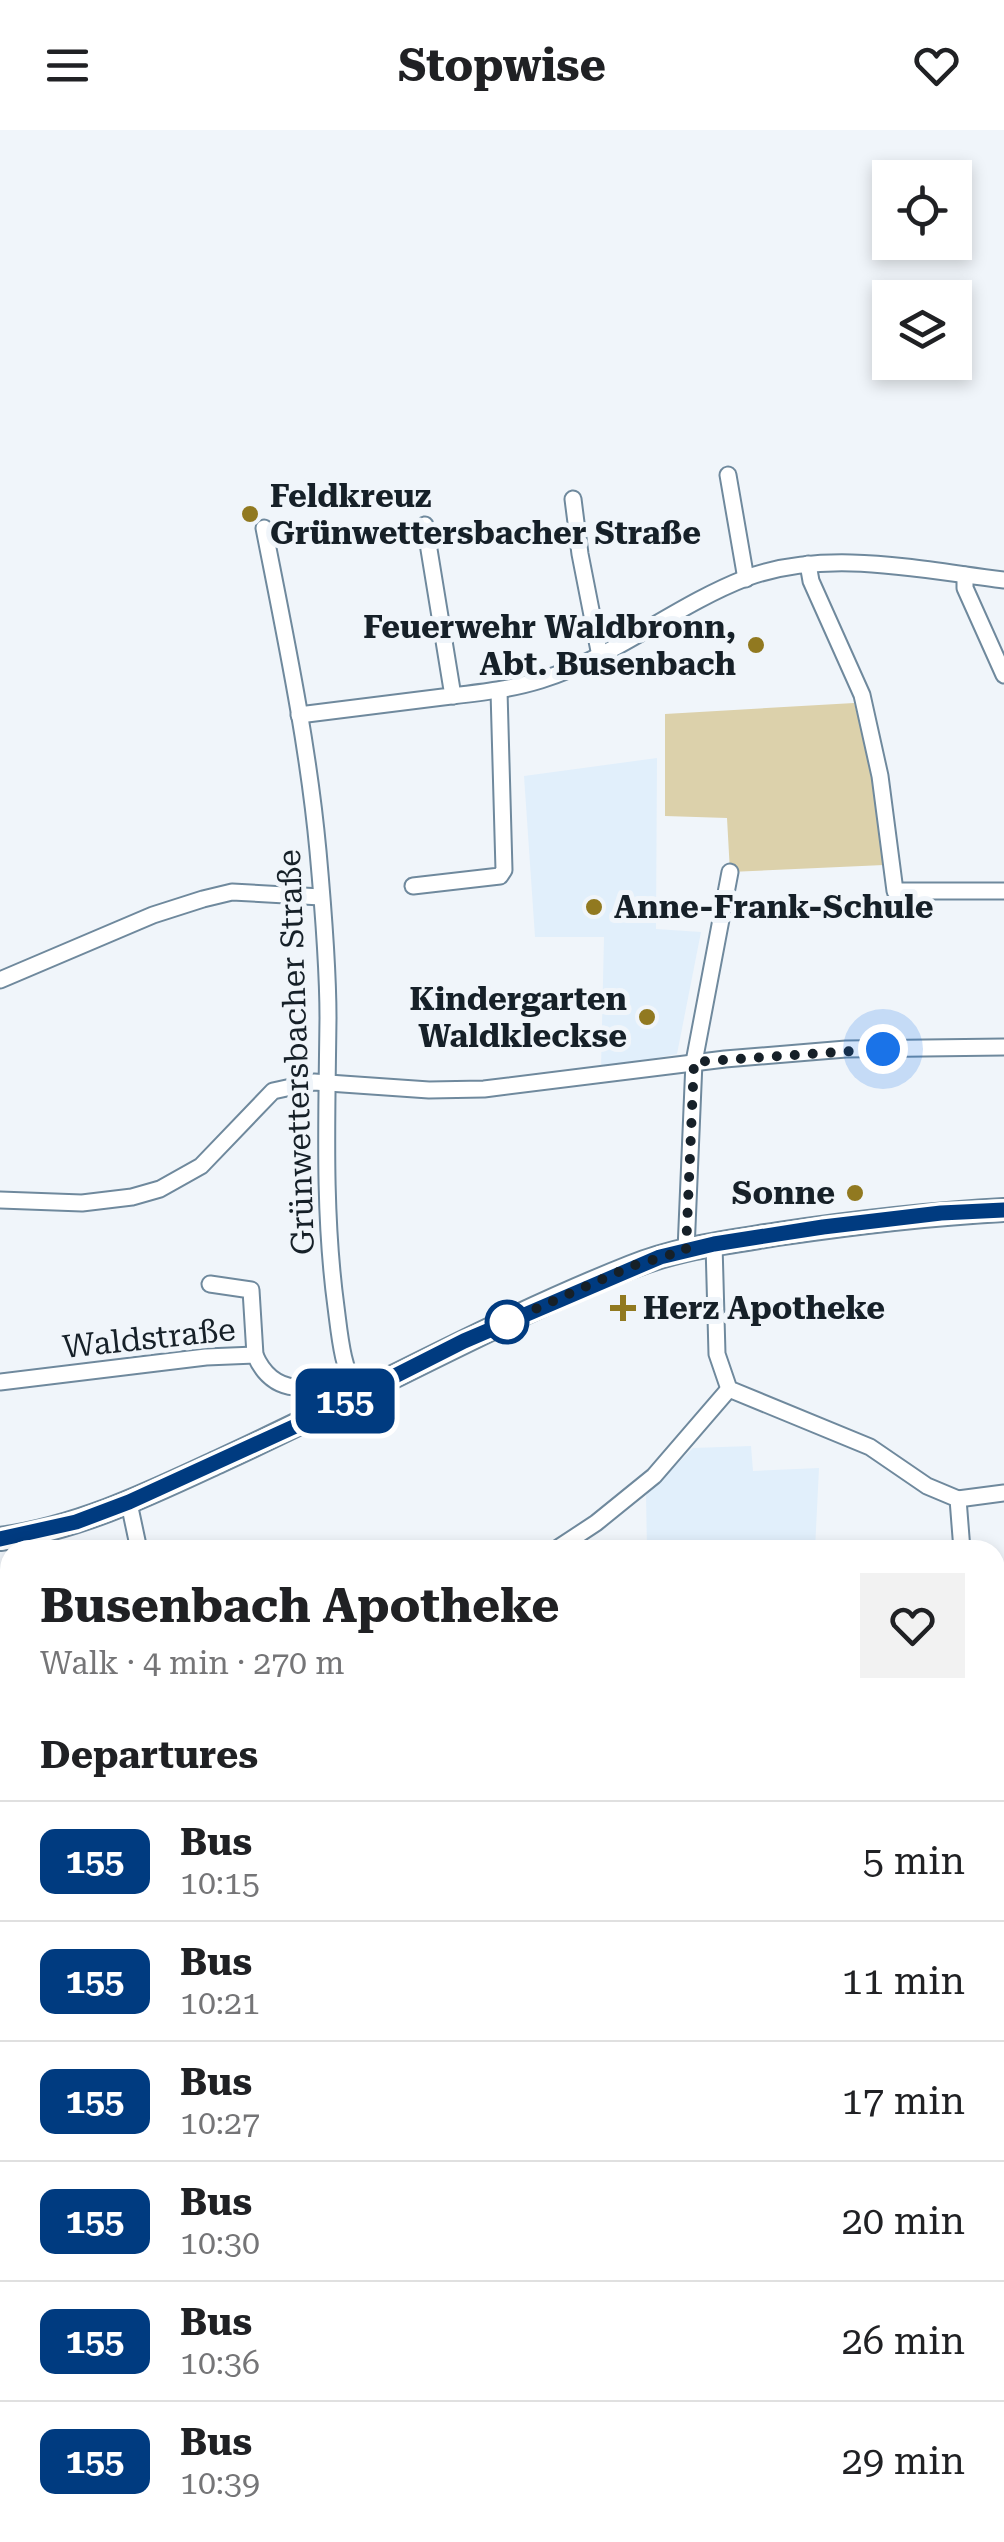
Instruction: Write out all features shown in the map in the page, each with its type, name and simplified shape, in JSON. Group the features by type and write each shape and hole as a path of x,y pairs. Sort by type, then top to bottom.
{"main road":[{"path":"0,1539 76,1522 129,1502 353,1386 632,1266 714,1244 941,1213 1004,1210"}],"street":[{"path":"728,475 746,578"},
{"path":"573,499 600,656"},
{"path":"425,525 453,696"},
{"name":"Grünwettersbacher Straße","path":"264,528 299,716 318,850 328,1014 326,1190 330,1266 353,1386"},
{"path":"808,564 811,581 862,696 880,776 895,891 1004,890"},
{"path":"299,716 499,691 540,681 626,644 692,603 746,578 808,564 872,565 1004,580"},
{"path":"966,575 965,588 1004,674"},
{"path":"413,886 500,876 504,870 499,691"},
{"path":"686,1250 694,1062 730,872"},
{"path":"0,980 203,898 232,892 320,897"},
{"path":"0,1200 82,1203 160,1189 201,1166 273,1091 296,1084 484,1089 694,1062 846,1050 1004,1047"},
{"path":"714,1244 717,1354 729,1389 870,1447 927,1486 958,1499 1004,1493"},
{"path":"210,1284 251,1290 255,1355"},
{"name":"Waldstraße","path":"0,1382 206,1357 255,1355 262,1370 284,1385 353,1386"},
{"path":"570,1540 654,1476 729,1389"},
{"path":"958,1499 961,1540"},
{"path":"129,1502 137,1540"}],"shaded area":[{"path":"854,703 873,771 884,865 730,872 727,818 665,816 665,714"},
{"name":"Anne-Frank-Schule","path":"657,758 656,929 701,932 677,1054 601,1068 604,937 535,937 524,776"},
{"path":"751,1446 753,1471 819,1468 815,1540 647,1540 646,1495 693,1448"}],"bus line":[{"name":"155","path":"0,1539 76,1522 129,1502 300,1424 464,1341 632,1266 714,1244 823,1227 1004,1210"}],"place":[{"name":"Feldkreuz Grünwettersbacher Straße","path":"250,514"},
{"name":"Feuerwehr Waldbronn, Abt. Busenbach","path":"756,645"},
{"name":"Anne-Frank-Schule","path":"594,907"},
{"name":"Kindergarten Waldkleckse","path":"647,1017"},
{"name":"Sonne","path":"855,1193"},
{"name":"Herz Apotheke","path":"623,1308"}],"route":[{"path":"507,1322 497,1326 632,1266 686,1250 694,1062 883,1049"}]}
